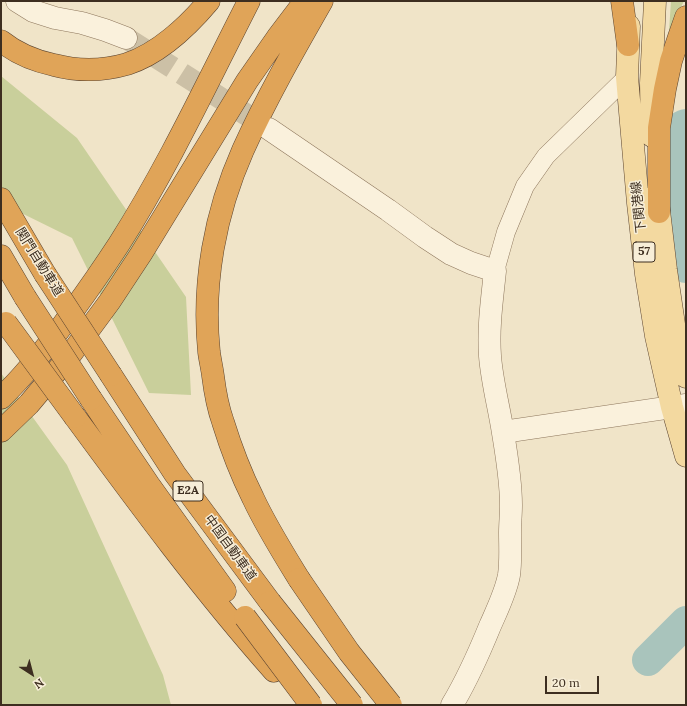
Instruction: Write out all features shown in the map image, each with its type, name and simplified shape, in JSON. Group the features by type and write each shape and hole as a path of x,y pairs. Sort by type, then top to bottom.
{"highway":[{"path":"1,41 25,56 44,63 65,68 87,70 107,68 127,64 146,55 165,43 183,28 209,1"},
{"path":"1,398 14,386 54,337 119,244 173,150 249,1"},
{"path":"1,430 29,404 71,354 110,301 141,254 247,82 277,38 305,1"},
{"path":"322,1 263,108 242,152 224,201 215,235 209,274 207,313 209,352 222,422 253,499 299,579 349,652 391,705"},
{"path":"622,1 628,44"},
{"path":"659,212 659,128 665,89 686,17"},
{"name":"関門自動車道","path":"1,199 78,324"},
{"name":"E2A","path":"1,256 25,297 149,485 208,568 311,705"},
{"path":"4,319 144,510 206,591 304,705"},
{"name":"中国自動車道","path":"78,324 175,474 270,602 352,705"}],"main road":[{"name":"下関港線","path":"630,1 628,78 638,203 646,274 656,336 679,406 686,456"},
{"name":"下関港線","path":"655,1 651,83 652,150 666,270 676,331 686,377"}],"street":[{"path":"16,1 33,10 55,18 89,25 126,38"},
{"path":"452,705 464,685 476,659 509,575 511,505 508,468 503,432 495,393 490,357 489,336 495,271 506,232 525,186 546,156 628,78"},
{"path":"269,129 451,254 495,271"},
{"path":"503,432 679,406"}],"green space":[{"path":"671,1 684,1 669,31"},
{"path":"1,76 77,138 186,297 191,395 149,393 72,238 1,203"},
{"path":"1,373 67,465 163,675 171,705 1,705"}],"waterway":[{"path":"686,125 683,126 677,210 686,267"},
{"path":"648,660 686,622"}],"tunnel":[{"path":"126,38 269,129"}]}
